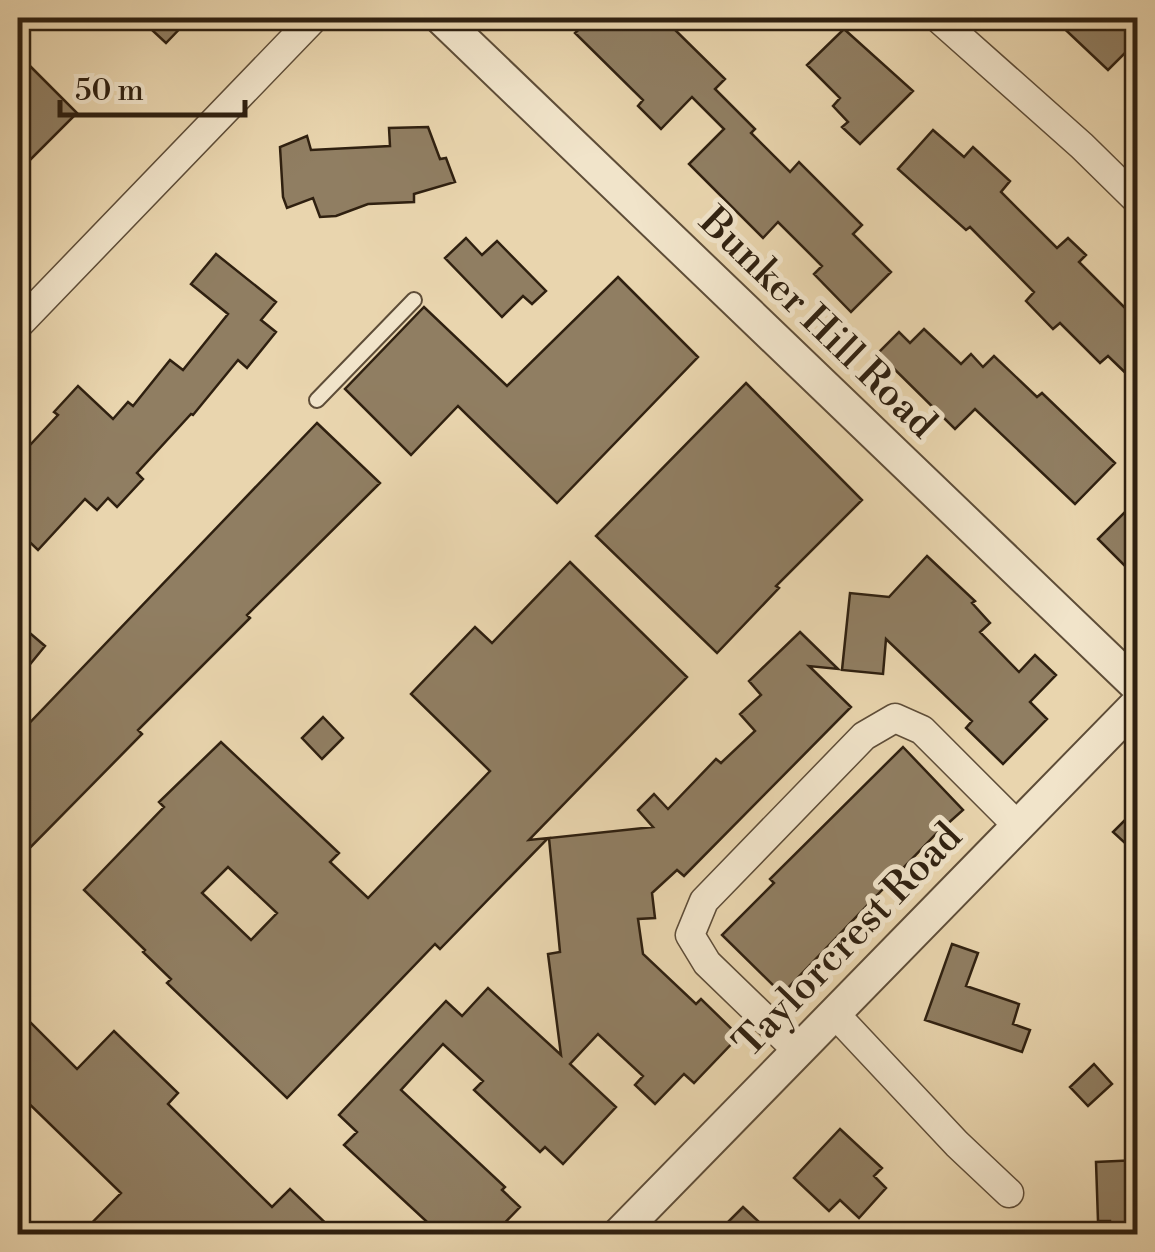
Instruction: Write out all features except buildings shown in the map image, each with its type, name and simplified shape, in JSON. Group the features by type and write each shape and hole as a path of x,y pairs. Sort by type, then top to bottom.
{"street":[{"path":"18,325 314,18"},
{"name":"Bunker Hill Road","path":"441,18 1138,687"},
{"path":"938,18 1138,201"},
{"name":"Taylorcrest Road","path":"619,1234 1138,702"},
{"path":"798,1051 707,963 690,934 704,901 864,736 894,718 922,730 1017,825"},
{"path":"834,1014 1009,1193"}],"lane":[{"path":"317,400 414,300"}]}
